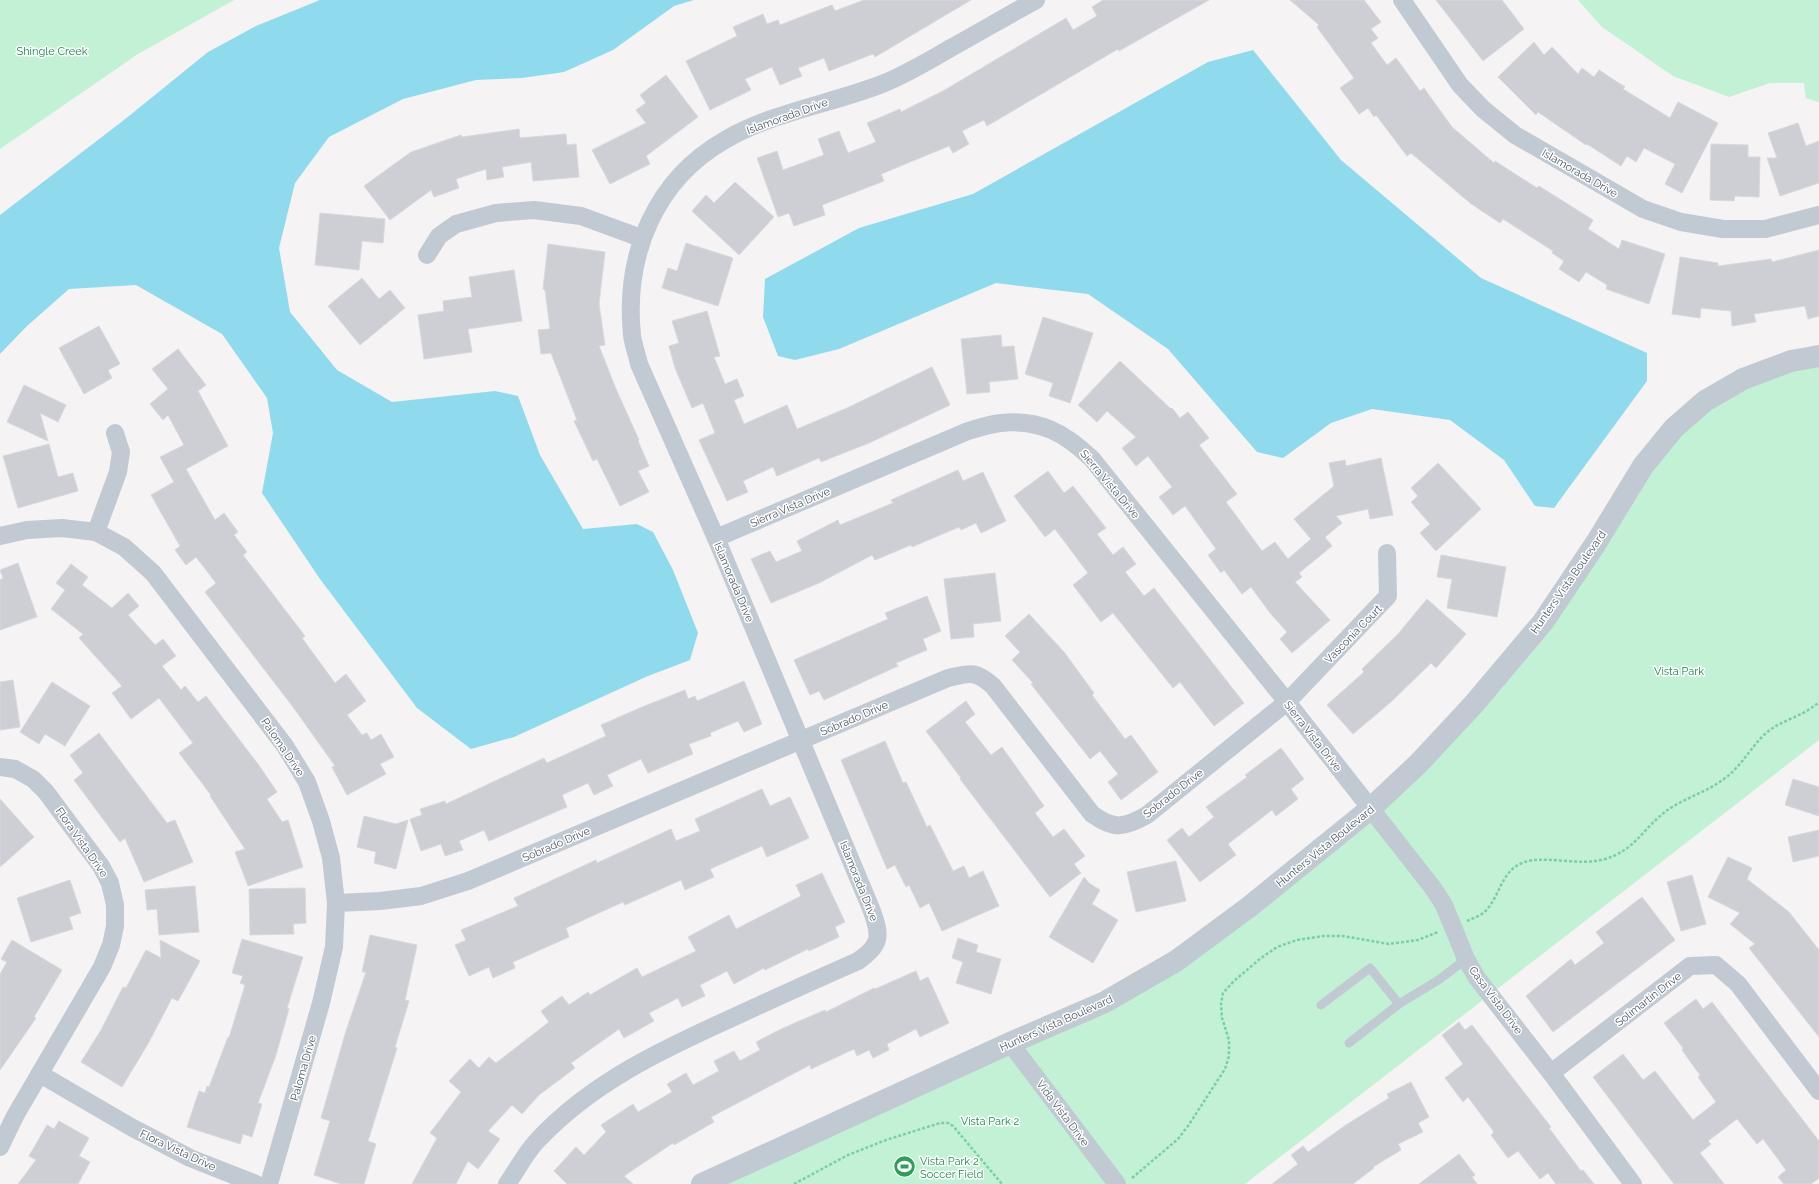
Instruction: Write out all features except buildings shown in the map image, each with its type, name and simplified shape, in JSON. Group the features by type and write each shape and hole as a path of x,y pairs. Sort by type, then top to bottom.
{"street":[{"name":"Islamorada Drive","path":"507,1184 536,1142 566,1113 594,1090 637,1064 696,1034 858,961 872,950 878,938 878,927 802,740 716,538 639,364 632,336 630,300 632,276 641,238 666,192 692,164 725,140 763,123 882,84 920,66 1036,0"},
{"name":"Islamorada Drive","path":"1402,0 1460,84 1483,109 1515,135 1643,209 1681,222 1723,229 1765,229 1819,215"},
{"path":"427,255 439,236 456,224 496,213 534,210 581,216 641,238"},
{"name":"Hunters Vista Boulevard","path":"702,1184 1010,1043 1105,1002 1176,961 1249,907 1370,809 1418,764 1474,704 1543,622 1596,543 1643,466 1674,428 1705,401 1742,379 1791,361 1819,356"},
{"name":"Sierra Vista Drive","path":"716,538 968,431 1000,423 1028,423 1055,431 1074,443 1092,459 1287,702 1370,809"},
{"path":"96,532 118,472 120,452 115,433"},
{"name":"Paloma Drive","path":"0,536 27,530 62,528 96,532 124,547 153,573 285,746 307,782 321,822 330,858 336,903 334,947 321,1003 269,1184"},
{"name":"Vasconia Court","path":"1287,702 1388,596 1386,553"},
{"name":"Sobrado Drive","path":"336,903 380,901 421,896 468,881 948,678 968,673 981,676 993,686 1092,814 1105,823 1121,826 1135,822 1147,815 1287,702"},
{"name":"Flora Vista Drive","path":"0,767 15,769 33,779 46,792 100,866 110,883 115,904 111,945 102,967 15,1116 0,1147"},
{"name":"Casa Vista Drive","path":"1370,809 1433,888 1444,905 1466,959 1477,978 1551,1073 1633,1184"},
{"name":"Solimartin Drive","path":"1551,1073 1690,966 1716,965 1738,984 1819,1091"},
{"name":"Vida Vista Drive","path":"1010,1043 1117,1184"},
{"name":"Flora Vista Drive","path":"40,1074 131,1127 190,1158 256,1184"}],"lane":[{"path":"1348,1043 1399,1004 1440,978 1466,959"},
{"path":"1321,1005 1370,968 1399,1004"}],"path":[{"path":"794,1184 848,1155 886,1140 940,1123 948,1123 953,1126 1002,1184"}],"green space":[{"name":"Shingle Creek","path":"0,0 234,0 138,54 0,149"},
{"path":"1578,0 1819,0 1819,102 1806,98 1804,83 1770,83 1729,97 1673,76 1602,27"},
{"name":"Vista Park","path":"1819,356 1819,740 1245,1184 702,1184 1105,1002 1370,809 1596,543 1705,401"}],"water":[{"path":"320,0 694,0 674,6 613,50 564,72 522,78 476,80 403,99 329,137 295,183 279,248 290,312 337,370 392,402 495,391 518,396 540,455 583,529 637,524 653,532 673,570 698,633 690,660 648,676 514,737 471,749 417,708 320,579 262,493 273,433 267,398 222,334 136,285 69,289 27,326 0,354 0,215 124,120 208,52 256,26"},
{"path":"1253,50 1341,160 1481,278 1647,353 1647,381 1554,508 1535,506 1504,460 1450,420 1372,409 1331,423 1283,458 1257,452 1168,349 1088,294 996,283 839,349 795,360 778,356 763,317 765,279 859,228 973,194 1208,62"}],"place":[{"name":"Vista Park 2 Soccer Field","path":"904,1167"}],"park label":[{"name":"Vista Park 2","path":"990,1121"}]}
